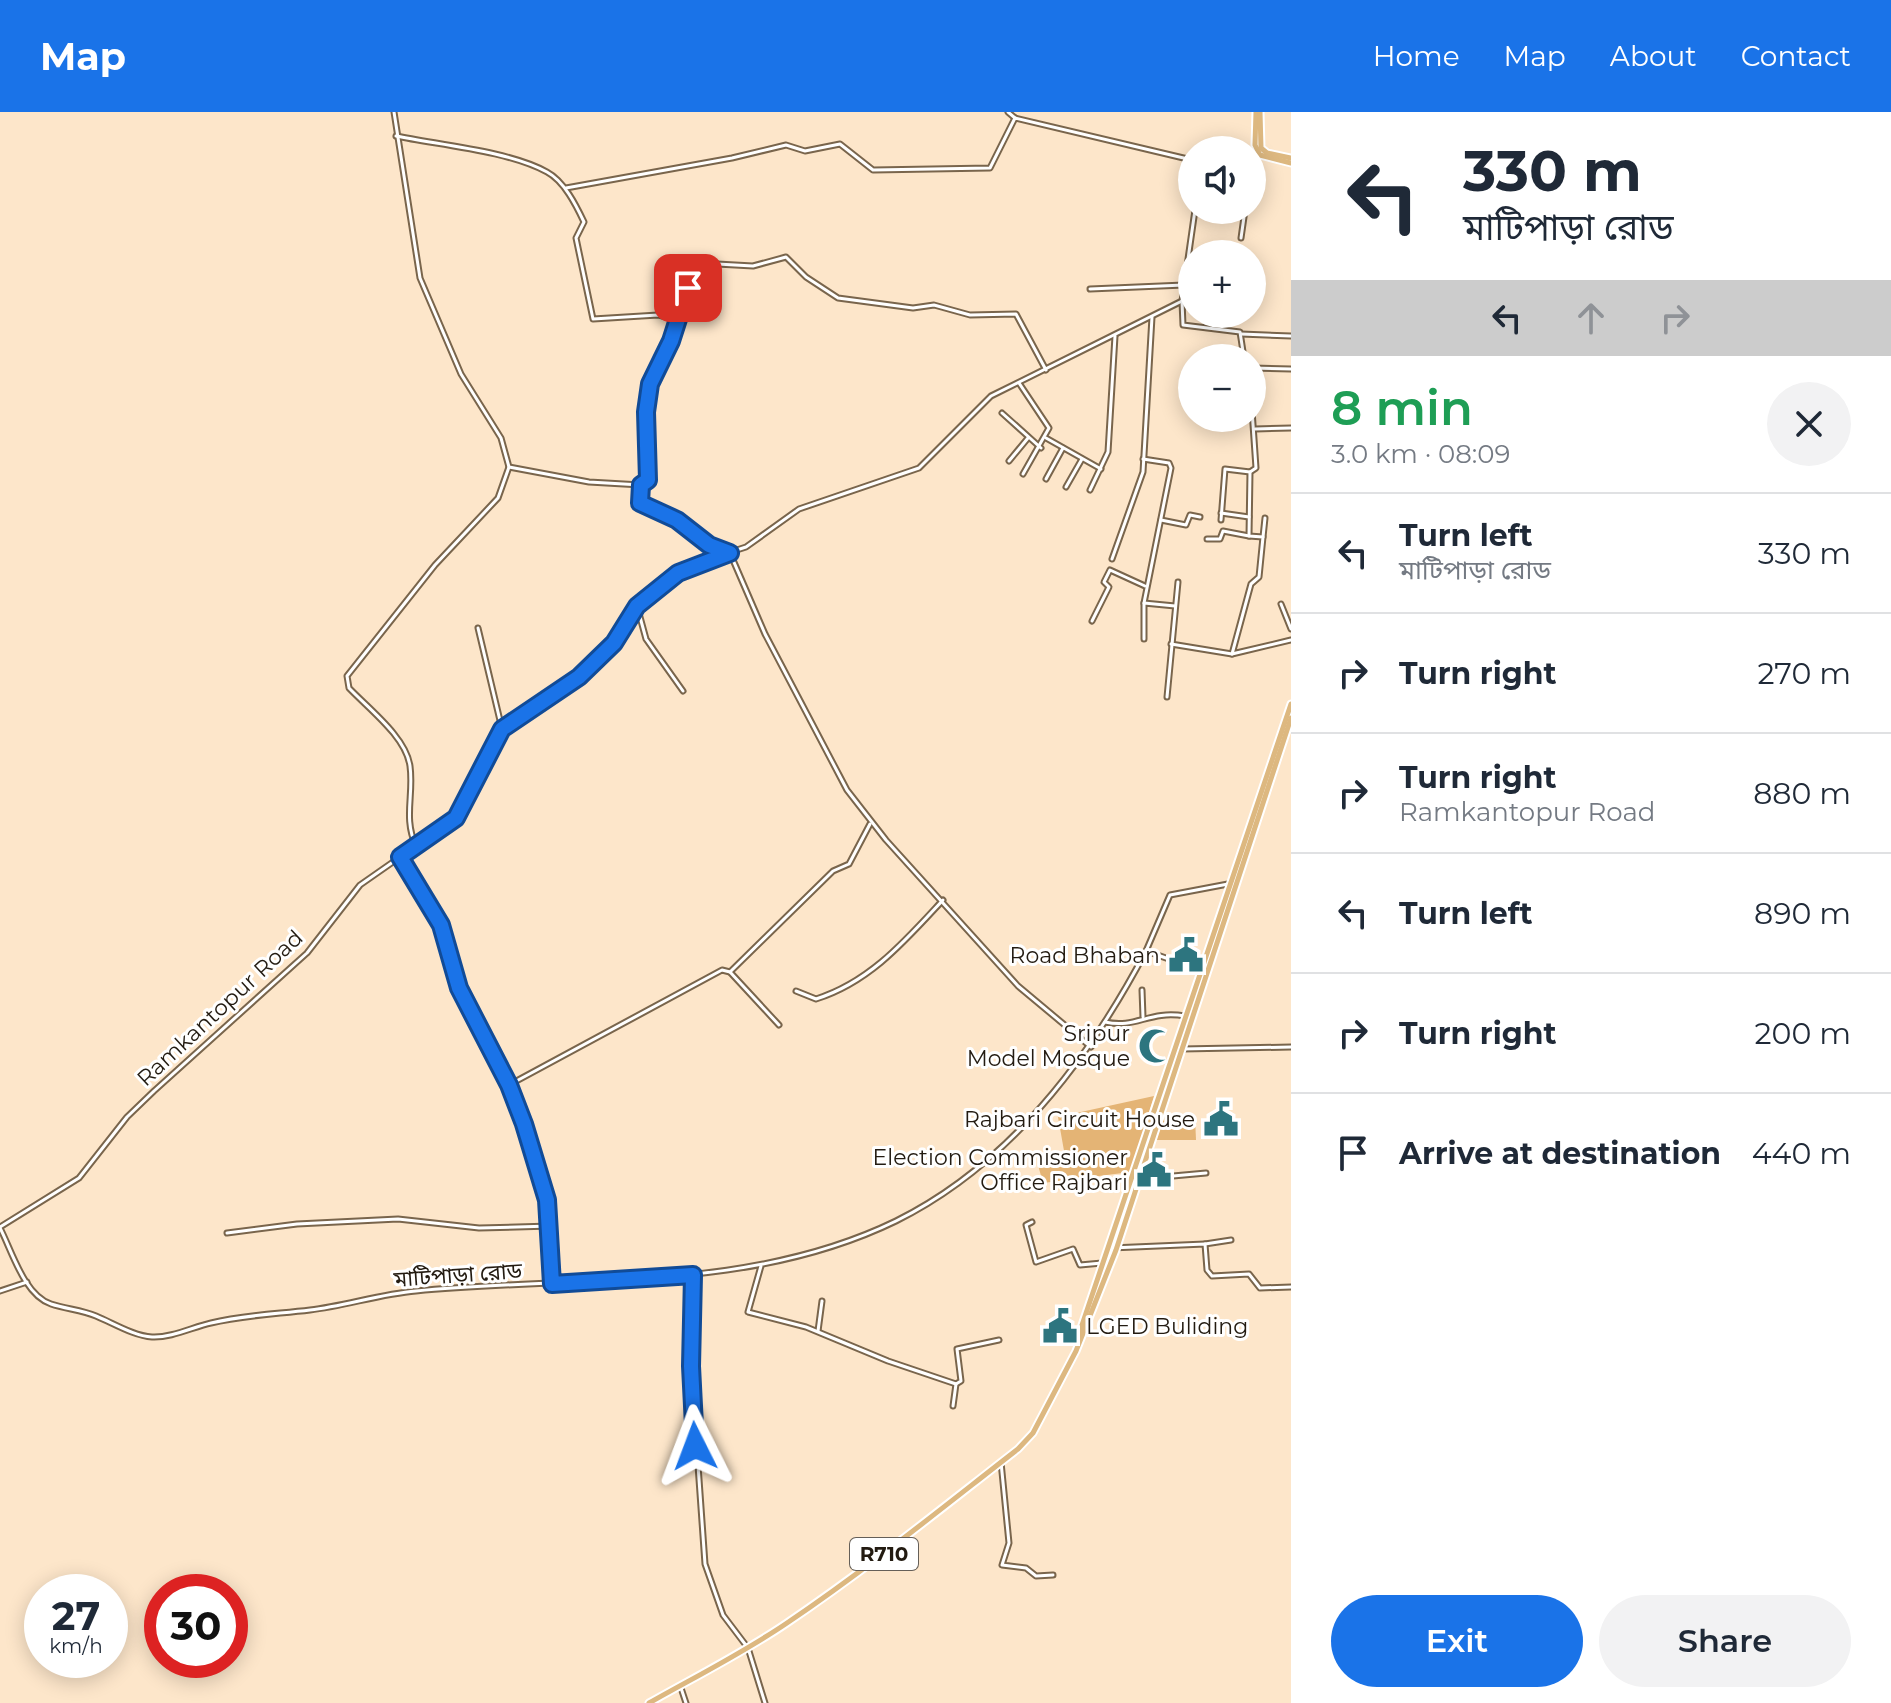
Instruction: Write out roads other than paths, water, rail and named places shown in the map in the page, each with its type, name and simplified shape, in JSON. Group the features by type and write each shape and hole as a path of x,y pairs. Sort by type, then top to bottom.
{"main road":[{"path":"1256,136 1258,112"},
{"path":"1258,112 1261,148 1267,153 1291,160"},
{"path":"1266,157 1291,160"},
{"path":"1072,1357 1105,1263 1113,1249 1291,704"},
{"path":"1072,1357 1140,1179 1291,718"},
{"name":"R710","path":"649,1703 748,1648 898,1544 1001,1462 1033,1433 1072,1357"}],"street":[{"path":"394,112 420,278 461,374 507,452 509,467 498,498 435,565 347,676 349,688 408,755 411,781 408,827 416,846"},
{"path":"1008,112 1015,118 1178,157"},
{"path":"564,189 786,145 805,151 840,144 864,167 873,170 990,168 1015,118"},
{"path":"396,136 499,157 548,173 564,189 584,222 576,238 593,319 658,315 676,320"},
{"path":"1241,238 1243,224"},
{"path":"509,467 589,482 641,485 648,480 646,412 650,384 671,341 676,320 696,273 717,264 753,266 786,257 806,277 838,298 913,308 934,305 970,315 1016,314 1046,371"},
{"path":"1090,289 1178,285"},
{"name":"Ramkantopur Road","path":"0,1228 79,1178 154,1091 307,953 360,885 456,818 502,729 582,674 614,643 637,606 688,567 746,547 799,509 919,468 982,404 1178,303"},
{"path":"1112,559 1143,472 1152,317"},
{"path":"1193,328 1291,336"},
{"path":"1241,334 1242,344"},
{"path":"1090,490 1108,452 1115,336"},
{"path":"1266,368 1291,369"},
{"path":"1019,383 1049,425 1041,448 1023,474"},
{"path":"1002,413 1041,448"},
{"path":"1266,429 1291,428"},
{"path":"1221,520 1226,468 1250,472 1256,468 1255,432"},
{"path":"1009,461 1028,438"},
{"path":"1046,438 1101,469"},
{"path":"1046,479 1063,448"},
{"path":"1066,487 1082,459"},
{"path":"1143,459 1171,465 1145,586 1144,639"},
{"path":"1249,536 1250,472"},
{"path":"641,485 640,503 644,507 677,520 709,545 730,553 765,634 829,758 870,823 1018,986 1091,1047"},
{"path":"1221,513 1250,517"},
{"path":"1161,520 1186,525 1190,515 1200,517"},
{"path":"1232,654 1251,584 1259,577 1265,518"},
{"path":"1207,539 1220,539 1223,531 1263,537"},
{"path":"1092,621 1109,587 1104,582 1110,570 1145,586"},
{"path":"1167,697 1178,582"},
{"path":"1144,603 1175,606"},
{"path":"1281,604 1291,629"},
{"path":"637,606 642,632 683,691"},
{"path":"478,628 502,729"},
{"path":"1171,644 1232,654 1291,640"},
{"path":"730,972 833,871 849,864 870,823"},
{"path":"400,857 441,925 459,988 509,1085 538,1167 551,1226 552,1284"},
{"name":"মাটিপাড়া রোড","path":"27,1282 47,1303 92,1314 151,1337 212,1322 311,1310 415,1291 693,1275 761,1266 857,1238 935,1200 978,1168 1031,1118 1091,1047 1146,951 1170,895 1232,884"},
{"path":"796,991 816,999 856,983 897,949 943,900"},
{"path":"1146,951 1183,964 1206,965"},
{"path":"509,1085 631,1023 722,970 730,972 779,1025"},
{"path":"1142,990 1143,1017"},
{"path":"1105,1022 1127,1026 1143,1017 1166,1014 1188,1016"},
{"path":"1182,1049 1291,1047"},
{"path":"1140,1179 1206,1173"},
{"path":"227,1233 297,1224 398,1219 479,1228 551,1226"},
{"path":"1032,1222 1026,1225 1036,1262 1073,1249 1080,1265 1105,1263"},
{"path":"0,1228 27,1282 0,1291"},
{"path":"1113,1249 1231,1240"},
{"path":"1205,1244 1209,1275 1249,1274 1260,1288 1291,1287"},
{"path":"761,1266 748,1312 818,1331 888,1361 956,1384"},
{"path":"693,1275 691,1366 705,1564 723,1615 748,1648 765,1703"},
{"path":"818,1331 822,1301"},
{"path":"953,1406 956,1384 961,1381 957,1349 999,1340"},
{"path":"1001,1462 1009,1543 1002,1565 1026,1568 1036,1576 1053,1575"},
{"path":"680,1686 686,1703"}],"place":[{"name":"Road Bhaban","path":"1186,955"},
{"name":"Sripur Model Mosque","path":"1156,1046"},
{"name":"Rajbari Circuit House","path":"1221,1119"},
{"name":"Election Commissioner Office Rajbari","path":"1154,1170"},
{"name":"LGED Buliding","path":"1060,1326"}]}
